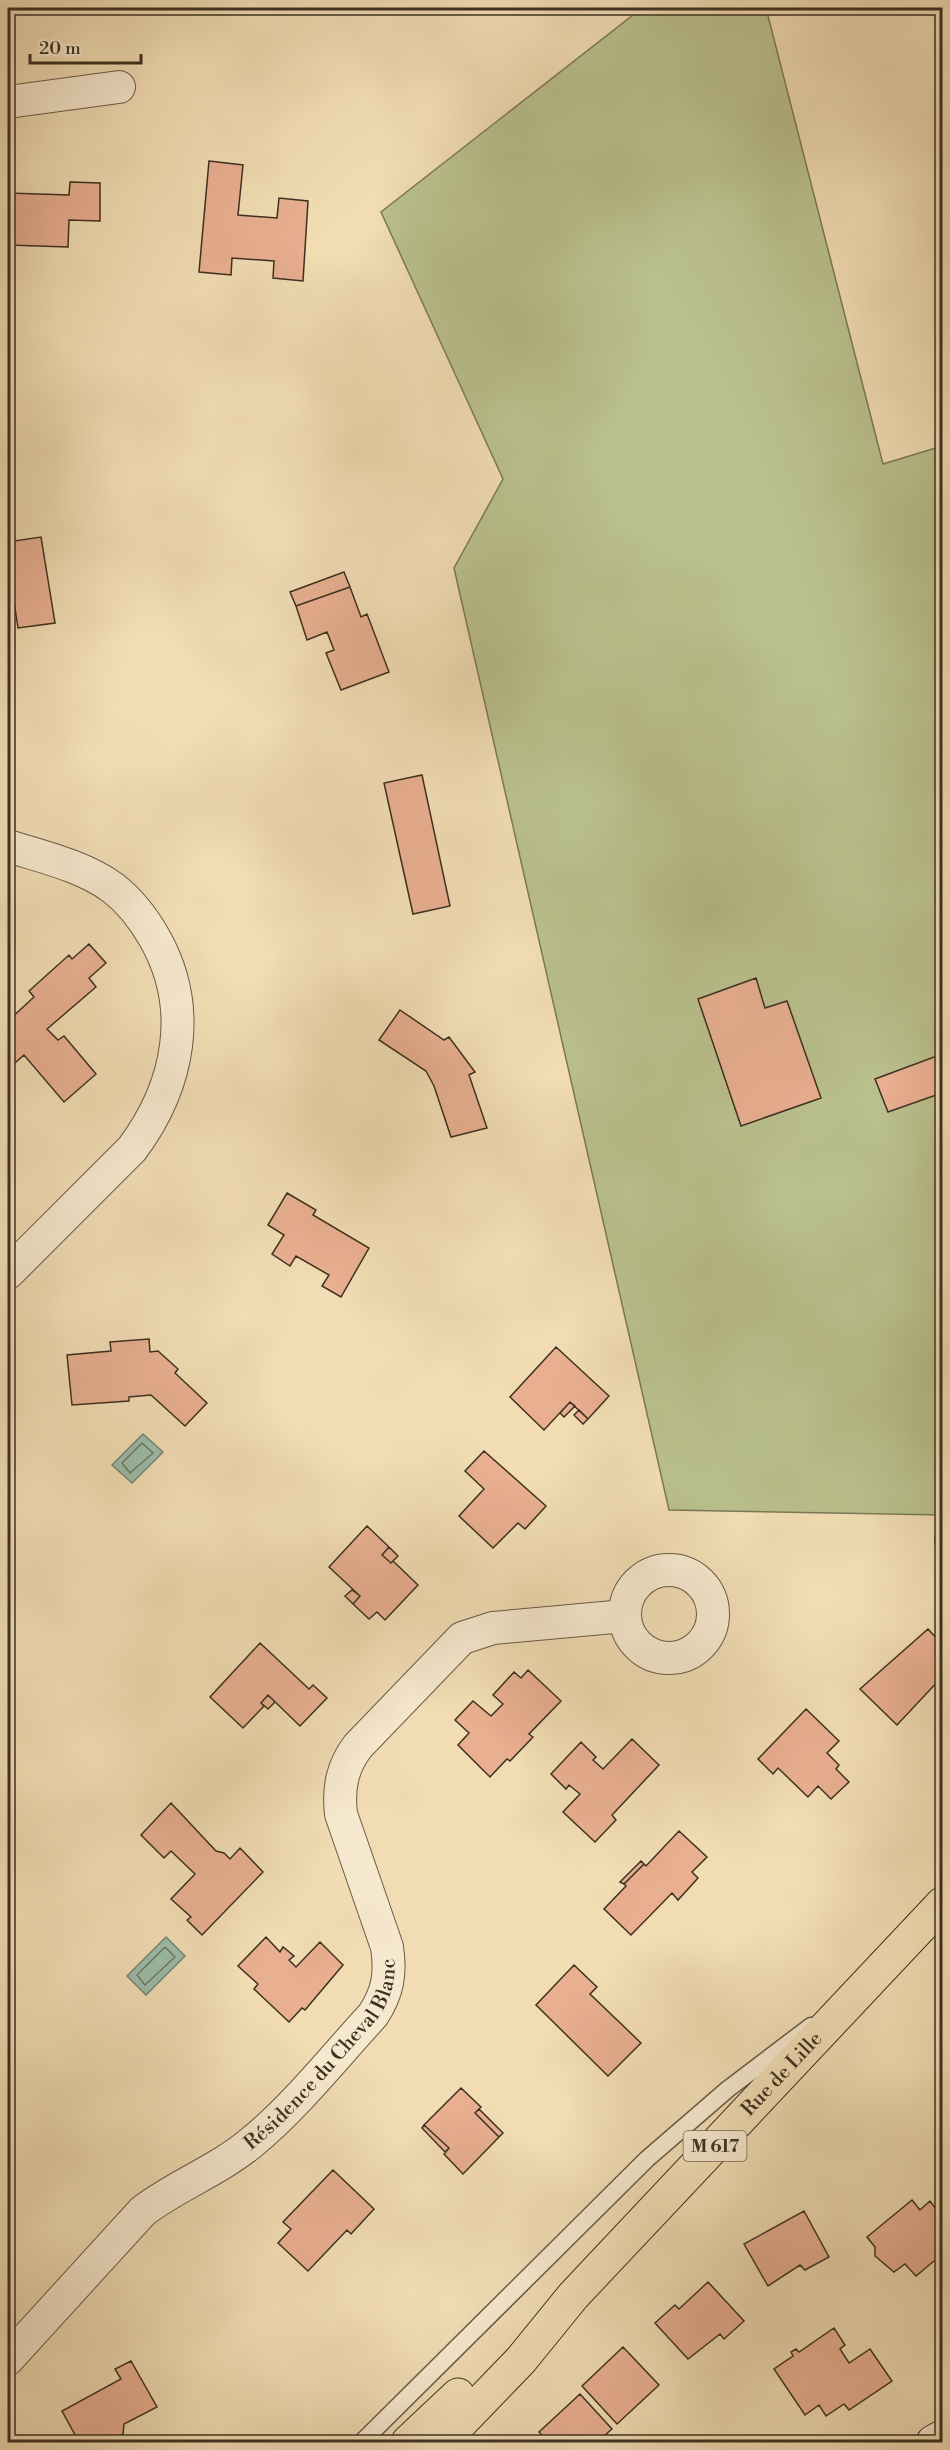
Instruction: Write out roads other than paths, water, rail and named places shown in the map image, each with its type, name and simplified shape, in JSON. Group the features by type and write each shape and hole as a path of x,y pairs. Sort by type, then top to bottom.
{"main road":[{"name":"Rue de Lille","path":"442,2442 521,2360 573,2296 942,1904"},
{"name":"Rue de Lille","path":"408,2442 526,2333 573,2296"},
{"path":"933,2442 942,2437"}],"street":[{"path":"8,102 118,87"},
{"path":"8,846 94,876 130,903 159,945 170,972 179,1028 170,1080 147,1129 132,1149 8,1273"},
{"name":"Résidence du Cheval Blanc","path":"8,2360 143,2211 163,2196 223,2163 252,2143 373,2015 383,1999 390,1968 387,1947 341,1814 339,1798 347,1761 358,1746 462,1638 493,1628 625,1616"}],"lane":[{"path":"362,2442 665,2144 769,2055 857,1996"}],"water":[{"path":"143,1434 163,1452 132,1483 112,1465"},
{"path":"166,1937 185,1956 146,1995 127,1976"}]}
